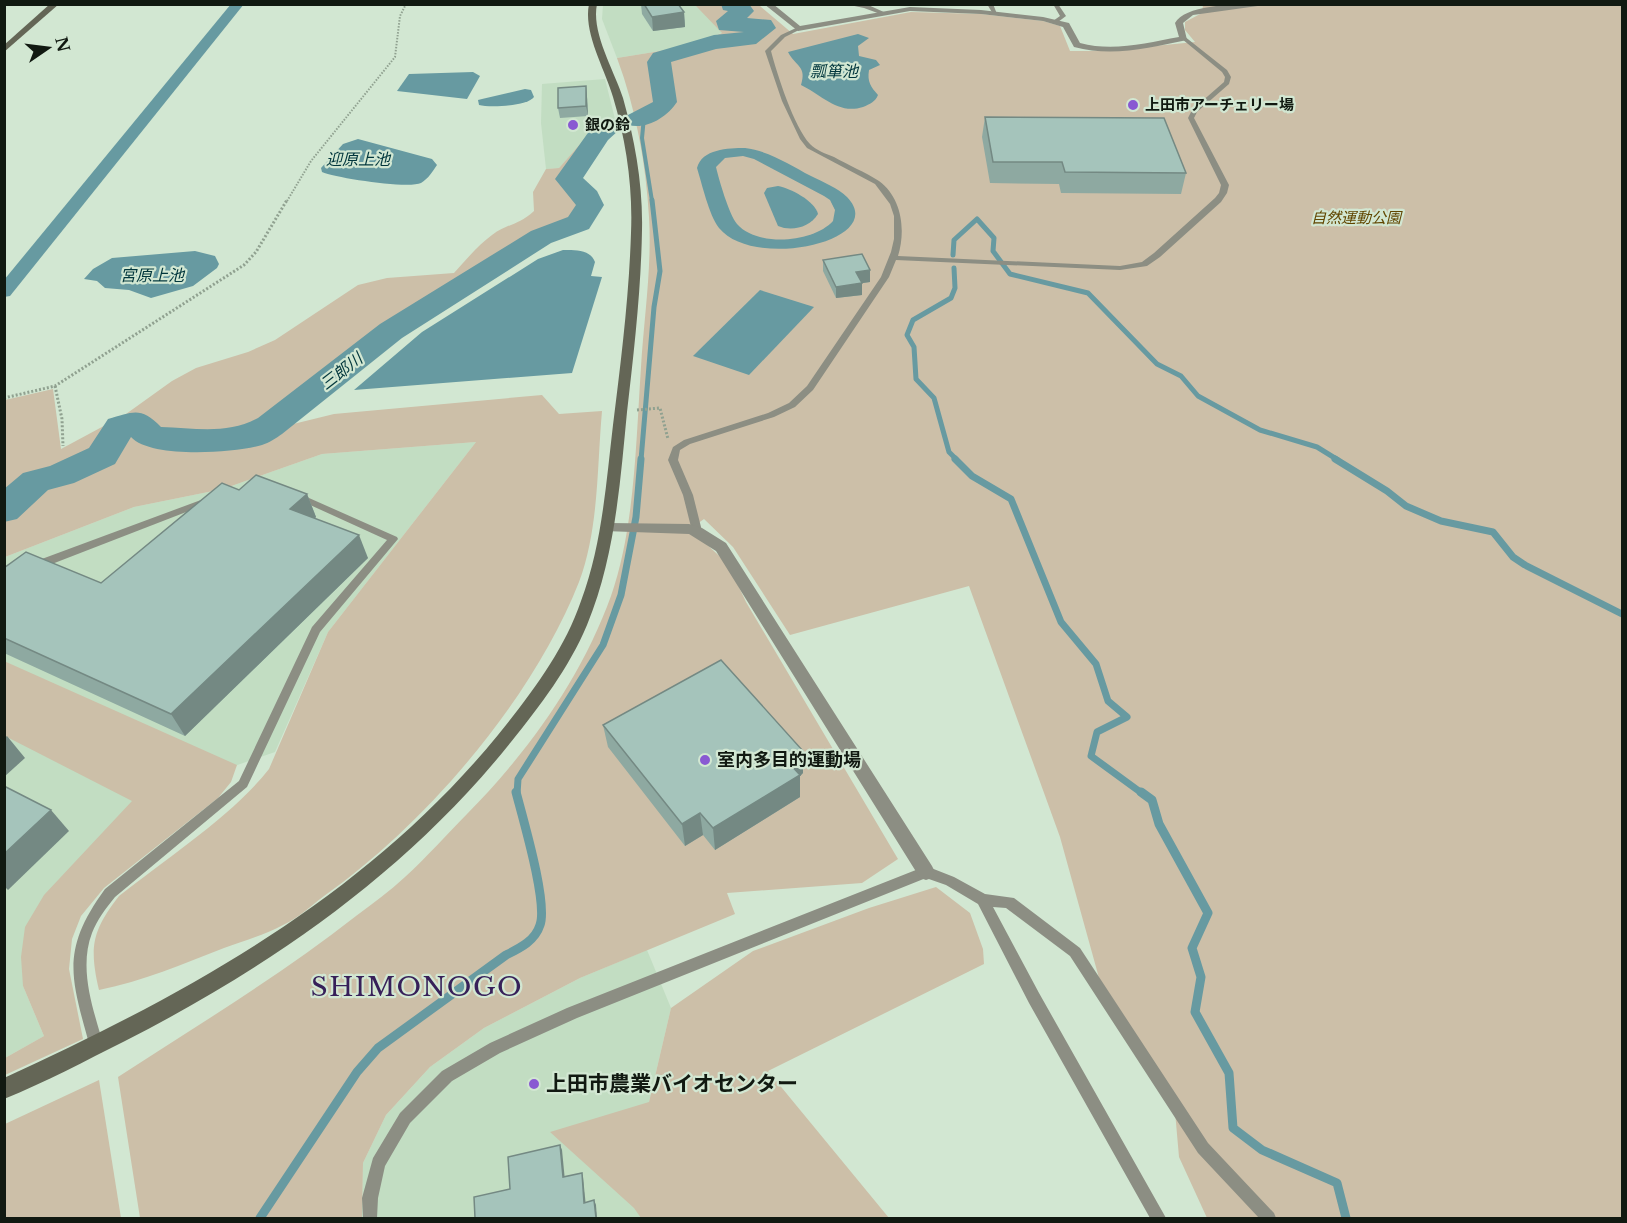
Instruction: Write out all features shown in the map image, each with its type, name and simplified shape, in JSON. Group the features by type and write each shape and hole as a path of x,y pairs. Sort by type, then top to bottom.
{"street":[{"path":"4,50 55,4"},
{"path":"4,1089 97,1047 186,999 272,948 365,881 434,820 499,748 561,661 580,625 609,528 629,351 637,223 632,167 619,100 613,78 593,29 590,11 593,4"},
{"path":"768,4 798,29 883,13 922,9 1056,21 1070,30 1077,45 1094,49 1138,47 1184,38 1178,30 1178,21 1183,16 1191,13 1268,4"},
{"path":"609,528 673,528 697,531 721,547 926,872"}],"lane":[{"path":"847,4 865,6 883,13"},
{"path":"990,4 995,14"},
{"path":"1055,4 1063,16 1056,21"},
{"path":"697,531 688,495 673,460 676,449 687,442 771,415 798,399 810,388 885,277 895,258 900,225 897,210 885,190 877,183 809,147 803,140 792,115 768,51 783,36 798,29"},
{"path":"895,258 1120,268 1144,264 1157,255 1218,200 1225,185 1191,118 1194,111 1227,83 1228,77 1225,71 1184,38"},
{"path":"97,1047 80,986 78,965 94,913 110,893 243,784 316,630 393,539 288,492"},
{"path":"25,570 218,497"},
{"path":"370,1218 370,1198 378,1163 405,1118 447,1076 495,1048 572,1013 926,872 950,881 983,900 1009,902 1076,952 1203,1148 1269,1218"},
{"path":"983,900 1034,998 1158,1218"}],"path":[{"path":"4,398 56,386 224,280 250,259 311,160 395,57 398,51 400,12 406,4"},
{"path":"56,386 62,419 63,446"},
{"path":"640,410 660,408 670,445 676,449"}],"shaded area":[{"path":"603,5 695,5 723,32 691,46 617,58 602,19"},
{"name":"銀の鈴","path":"605,79 616,123 595,127 559,168 546,169 541,123 542,84"},
{"path":"476,442 328,632 275,752 133,801 23,986 44,1036 5,1058 5,557 134,507 223,489 322,454"},
{"name":"上田市農業バイオセンター","path":"647,950 671,1008 649,1102 743,1218 362,1218 363,1163 386,1115 430,1067 484,1028 580,978"}],"green space":[{"name":"自然運動公園","path":"750,4 760,6 793,34 911,12 981,14 1043,21 1060,26 1070,51 1103,51 1195,42 1185,30 1185,22 1202,13 1203,5 1622,5 1622,1218 1207,1218 1179,1157 1174,1100 1104,996 1060,837 969,586 790,635 733,547 704,519 690,529 728,564 746,602 898,859 862,883 727,893 735,914 580,978 484,1028 430,1067 386,1115 363,1163 362,1218 140,1218 118,1077 328,938 421,862 489,790 531,740 568,685 599,627 619,570 630,513 649,274 650,236 643,157 630,97 617,58 691,46 722,33 695,5"},
{"path":"595,127 607,133 574,179 583,191 592,197 594,207 590,216 582,224 557,233 420,317 353,365 277,428 334,414 542,395 559,414 602,411 594,519 586,562 559,626 534,670 505,714 437,796 362,867 299,915 269,932 178,966 99,990 94,962 95,940 110,908 119,896 237,803 269,769 328,632 476,442 322,454 223,489 134,507 5,557 5,400 53,389 61,449 126,414 172,381 196,368 248,352 275,340 358,285 387,278 454,273 487,239 534,211 533,192 546,169 559,168"},
{"path":"4,661 237,765 231,782 218,798 104,888 81,916 72,939 69,969 83,1039 5,1075 5,1058 44,1036 23,986 21,957 25,927 44,895 132,801 5,736"},
{"path":"936,887 970,913 983,949 984,964 768,1071 889,1218 641,1218 634,1208 550,1132 649,1102 671,1008 753,951 869,908"},
{"path":"99,1080 121,1218 5,1218 5,1124"}],"water":[{"name":"瓢箪池","path":"858,34 869,38 858,46 859,56 876,60 880,65 869,70 870,84 878,95 874,101 863,107 846,108 831,103 801,85 802,70 788,52"},
{"path":"473,72 480,76 467,99 397,91 409,74"},
{"path":"525,89 531,90 534,97 530,100 500,106 479,105 478,100"},
{"name":"迎原上池","path":"358,139 432,159 437,165 421,183 402,185 372,182 322,172 321,168 343,144"},
{"path":"745,148 771,155 839,191 847,197 855,213 850,226 835,237 812,245 786,249 760,247 736,241 715,222 697,168 704,157 710,153 724,149","holes":["743,156 754,159 830,200 835,210 833,221 812,234 785,239 758,236 737,224 731,213 716,167 725,158"]},
{"path":"778,186 795,192 812,204 818,214 815,218 800,227 778,226 764,193 767,188"},
{"path":"563,250 586,252 595,262 591,276 602,277 572,373 354,390 422,332 538,259"},
{"name":"宮原上池","path":"195,251 215,256 219,264 217,268 193,286 151,298 129,290 105,288 97,281 84,279 93,269 112,258"},
{"path":"760,290 814,307 749,375 693,356"}],"building":[{"path":"644,4 678,4 684,12 652,17"},
{"path":"586,86 586,106 558,108 558,88"},
{"path":"985,117 1164,118 1186,173 1065,172 1062,162 993,162"},
{"path":"862,254 870,270 856,272 862,283 836,287 823,260"},
{"path":"256,475 307,494 290,509 359,535 171,714 4,638 4,568 26,552 101,583 222,483 239,490"},
{"name":"室内多目的運動場","path":"721,660 803,751 787,761 800,775 713,828 700,813 682,824 603,725"},
{"path":"4,786 51,810 4,854"},
{"path":"560,1145 563,1177 582,1173 584,1203 594,1200 596,1218 475,1218 474,1197 510,1189 508,1157"}],"waterway":[{"path":"4,292 238,4"},
{"name":"三郎川","path":"637,120 661,108 665,102 659,62 661,58 714,42 748,39 765,28 763,25 727,25 727,21 743,11 731,5"},
{"path":"644,117 642,138 652,201"},
{"name":"三郎川","path":"4,510 36,481 61,475 102,456 120,427 137,422 149,435 161,438 223,441 253,436 270,426 391,331 541,237 579,223 590,205 587,197 569,179 599,135 606,130"},
{"path":"641,460 654,307 660,271 652,200"},
{"path":"953,255 954,240 977,219 994,238 993,251 1010,274 1088,293 1157,364 1181,376 1198,396 1260,430 1317,447 1338,460"},
{"path":"954,268 955,288 951,298 913,320 907,335 914,347 916,379 934,398 949,452 957,460"},
{"path":"517,794 518,779 603,645 621,595 636,517 641,459"},
{"path":"955,459 972,476 1011,499 1061,622 1096,664 1108,701 1127,717 1097,732 1091,756 1143,794"},
{"path":"1335,459 1387,491 1406,506 1441,521 1493,532 1513,557 1525,565 1622,614"},
{"path":"260,1218 357,1072 378,1048 506,955 517,950 538,931 542,914 538,880 516,792"},
{"path":"1141,792 1152,800 1159,824 1208,913 1192,948 1201,977 1195,1012 1229,1073 1233,1128 1262,1150 1337,1183 1346,1218"}],"place":[{"name":"上田市アーチェリー場","path":"1133,105"},
{"name":"銀の鈴","path":"573,125"},
{"name":"室内多目的運動場","path":"705,760"},
{"name":"上田市農業バイオセンター","path":"534,1084"}],"district":[{"name":"SHIMONOGO","path":"417,987"}]}
